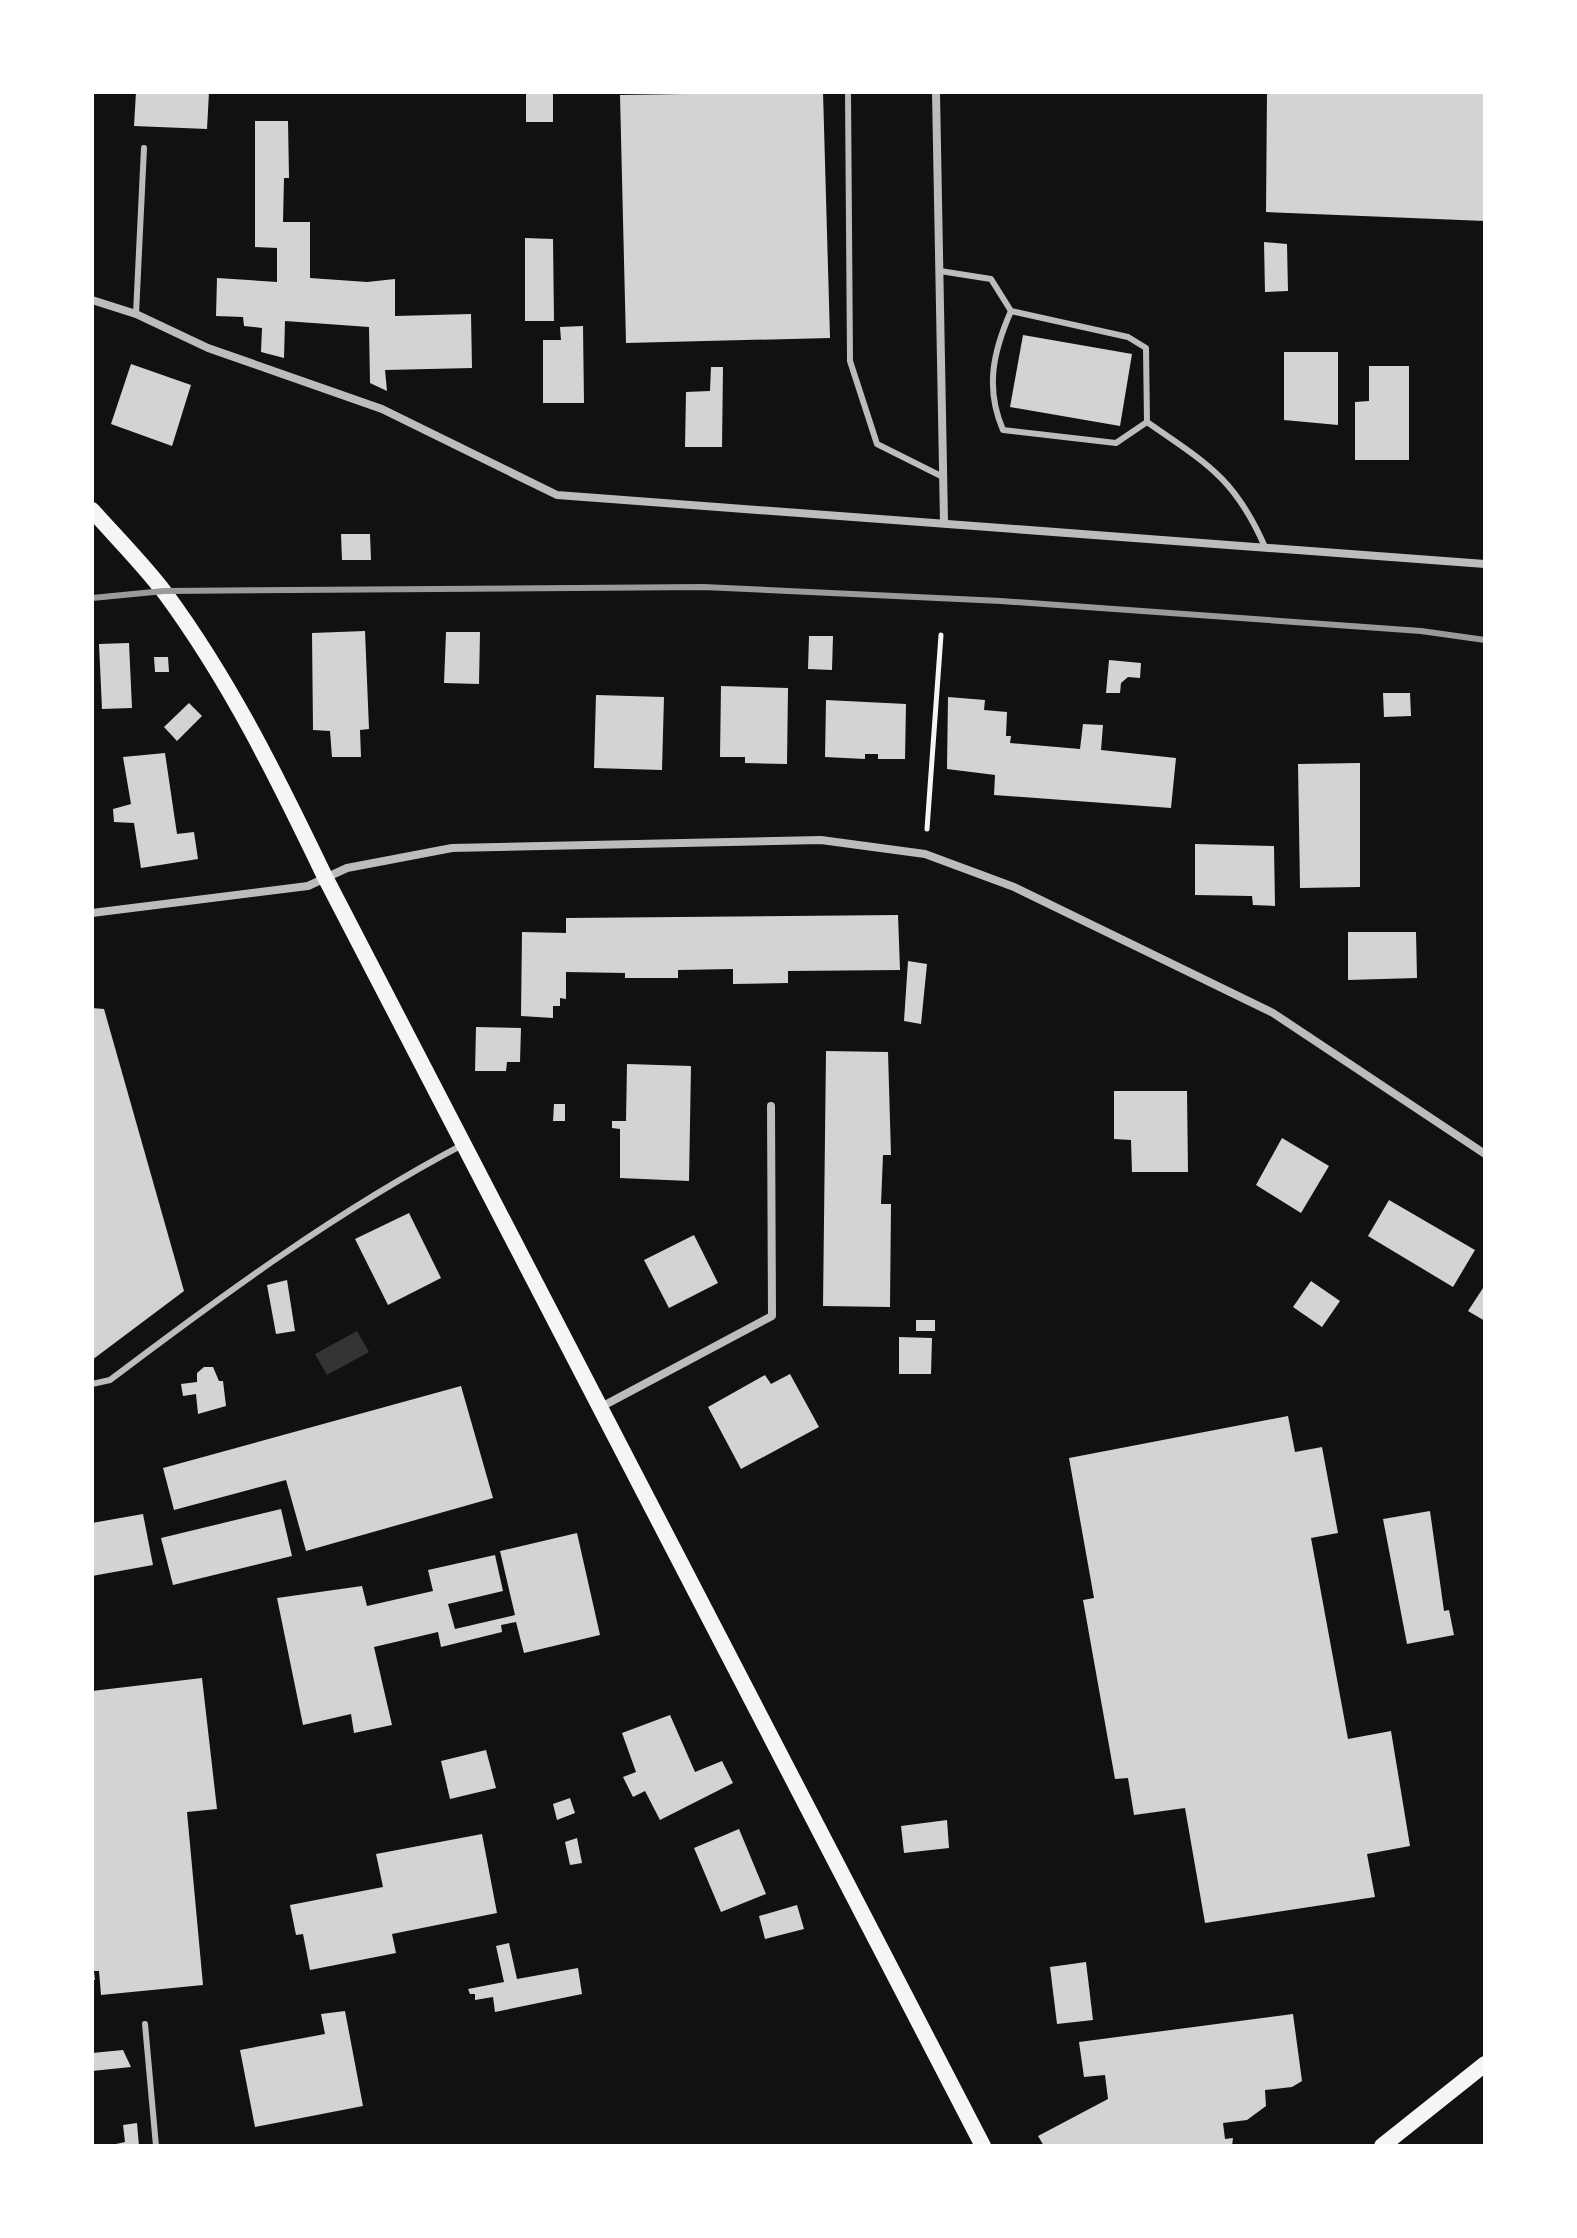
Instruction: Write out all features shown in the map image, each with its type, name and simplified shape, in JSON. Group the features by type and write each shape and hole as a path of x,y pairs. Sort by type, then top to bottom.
{"main road":[{"path":"92,510 164,591 201,644 274,771 325,877 983,2146"},
{"path":"1382,2146 1485,2064"}],"street":[{"path":"936,92 944,522"},
{"path":"92,300 136,314 208,348 382,409 557,495 1485,564"},
{"path":"92,913 308,886 347,868 452,848 821,840 925,854 1014,887 1273,1013 1485,1154"},
{"path":"601,1407 772,1316 771,1106"}],"lane":[{"path":"848,92 850,361 877,444 943,477"},
{"path":"136,314 144,148"},
{"path":"940,271 991,279 1011,311 1128,337 1146,348 1147,422"},
{"path":"1011,311 996,345 992,403 1003,430 1116,443 1147,422"},
{"path":"1147,422 1216,470 1248,508 1265,547"},
{"path":"92,1384 110,1380 310,1233 388,1184 464,1144"},
{"path":"145,2024 156,2146"}],"path":[{"path":"925,854 941,635"}],"shaded area":[{"path":"357,1331 369,1352 327,1375 315,1354"}],"building":[{"path":"136,92 209,92 207,129 134,126"},
{"path":"526,92 553,92 553,122 526,122"},
{"path":"823,92 830,338 626,343 620,95"},
{"path":"1267,92 1485,92 1485,221 1266,212"},
{"path":"255,121 288,121 289,178 284,178 283,222 310,222 310,278 367,282 395,279 395,316 471,314 472,368 385,370 387,391 370,383 369,327 285,321 284,358 261,352 262,328 244,326 243,317 216,316 217,278 277,282 277,248 255,247"},
{"path":"525,238 553,239 554,321 525,321"},
{"path":"1264,242 1287,244 1288,291 1265,292"},
{"path":"583,326 584,403 543,403 543,340 561,340 560,327"},
{"path":"1023,335 1132,354 1120,426 1010,407"},
{"path":"1284,352 1338,352 1338,425 1284,420"},
{"path":"131,364 191,385 172,446 111,424"},
{"path":"1369,366 1409,366 1409,460 1355,460 1355,402 1369,401"},
{"path":"711,367 723,367 722,447 685,447 686,392 710,391"},
{"path":"341,534 370,534 371,560 342,560"},
{"path":"365,631 369,729 360,730 361,757 332,757 330,731 313,730 312,633"},
{"path":"446,632 480,632 479,684 444,683"},
{"path":"809,636 833,636 832,670 808,669"},
{"path":"129,643 132,708 102,709 99,644"},
{"path":"154,657 168,657 169,672 155,672"},
{"path":"1109,660 1141,663 1140,678 1128,677 1121,683 1120,693 1106,693"},
{"path":"721,686 788,688 787,764 745,763 745,757 720,757"},
{"path":"1383,693 1410,693 1411,716 1384,717"},
{"path":"596,695 664,697 662,770 594,768"},
{"path":"948,697 985,700 984,710 1007,712 1006,736 1011,736 1010,743 1080,749 1083,724 1103,725 1101,750 1176,758 1171,808 994,795 995,775 947,769"},
{"path":"826,700 906,704 905,759 878,759 878,754 865,754 865,759 825,757"},
{"path":"189,703 202,716 177,741 164,727"},
{"path":"165,753 177,834 194,832 198,859 141,868 134,823 114,822 113,809 131,804 123,757"},
{"path":"1360,763 1360,887 1300,888 1298,764"},
{"path":"1195,844 1274,846 1275,906 1253,905 1252,896 1195,895"},
{"path":"898,915 900,970 788,971 788,983 733,984 733,969 678,970 678,978 625,978 625,973 566,972 566,999 560,998 560,1006 553,1006 553,1018 521,1016 522,932 566,933 566,918"},
{"path":"1348,932 1416,932 1417,978 1348,980"},
{"path":"908,961 927,964 921,1024 904,1021"},
{"path":"92,1008 104,1009 184,1291 92,1360"},
{"path":"476,1027 521,1028 520,1062 507,1062 506,1071 475,1071"},
{"path":"826,1051 888,1052 891,1155 883,1155 881,1204 891,1204 890,1307 823,1306"},
{"path":"627,1064 691,1066 689,1181 620,1178 620,1129 612,1128 612,1121 626,1121"},
{"path":"1114,1091 1187,1091 1188,1172 1132,1172 1131,1140 1114,1139"},
{"path":"554,1104 565,1104 565,1121 553,1121"},
{"path":"1282,1138 1329,1166 1301,1213 1256,1185"},
{"path":"1389,1200 1475,1250 1453,1287 1368,1236"},
{"path":"409,1213 441,1278 388,1305 355,1239"},
{"path":"694,1235 718,1283 669,1308 644,1260"},
{"path":"287,1280 295,1331 276,1334 267,1285"},
{"path":"1311,1281 1340,1301 1322,1327 1293,1307"},
{"path":"1485,1285 1485,1321 1468,1311"},
{"path":"916,1320 935,1320 935,1331 916,1331"},
{"path":"899,1337 932,1338 931,1374 899,1374"},
{"path":"204,1367 213,1367 219,1381 223,1381 226,1406 198,1414 196,1394 183,1396 181,1384 197,1382 197,1373"},
{"path":"790,1374 819,1427 741,1469 708,1407 765,1375 771,1384"},
{"path":"461,1386 493,1498 306,1551 286,1480 174,1510 163,1468"},
{"path":"1288,1416 1295,1452 1322,1447 1338,1533 1311,1538 1348,1739 1391,1731 1410,1846 1367,1854 1375,1897 1205,1923 1185,1808 1134,1815 1128,1778 1115,1779 1083,1600 1094,1598 1069,1458"},
{"path":"281,1509 292,1556 173,1585 161,1538"},
{"path":"1430,1511 1444,1611 1449,1610 1454,1635 1407,1644 1383,1519"},
{"path":"143,1514 153,1565 92,1576 92,1523"},
{"path":"577,1533 600,1635 524,1653 516,1622 501,1625 502,1632 441,1647 438,1632 374,1647 392,1725 354,1733 351,1714 303,1725 277,1598 362,1586 367,1606 433,1591 428,1570 495,1555 503,1591 448,1604 455,1629 515,1615 500,1551"},
{"path":"202,1678 217,1809 187,1812 203,1985 101,1995 99,1971 94,1971 95,1980 92,1980 92,1691"},
{"path":"670,1715 695,1772 722,1761 733,1783 660,1820 645,1791 633,1797 623,1777 636,1772 622,1733"},
{"path":"486,1750 496,1788 450,1799 441,1761"},
{"path":"570,1798 575,1813 557,1820 553,1804"},
{"path":"947,1820 949,1848 904,1853 901,1826"},
{"path":"739,1829 766,1894 721,1912 694,1848"},
{"path":"482,1834 497,1913 392,1934 396,1953 310,1970 303,1934 296,1935 290,1905 383,1887 376,1854"},
{"path":"577,1838 582,1863 570,1865 565,1842"},
{"path":"797,1905 804,1929 765,1939 759,1916"},
{"path":"509,1943 517,1979 578,1968 582,1994 495,2012 493,1997 475,2000 475,1994 470,1994 468,1989 504,1982 496,1946"},
{"path":"1086,1962 1093,2020 1057,2024 1050,1967"},
{"path":"345,2011 363,2106 255,2127 240,2050 325,2034 321,2014"},
{"path":"1293,2014 1302,2081 1292,2087 1265,2090 1266,2106 1247,2120 1223,2123 1225,2139 1233,2138 1232,2146 1044,2146 1038,2136 1108,2099 1105,2075 1084,2077 1079,2042"},
{"path":"123,2050 131,2067 92,2071 92,2053"},
{"path":"137,2123 139,2146 107,2146 125,2142 123,2125"}],"railway":[{"path":"92,598 164,591 703,587 1001,601 1421,631 1485,640"}]}
